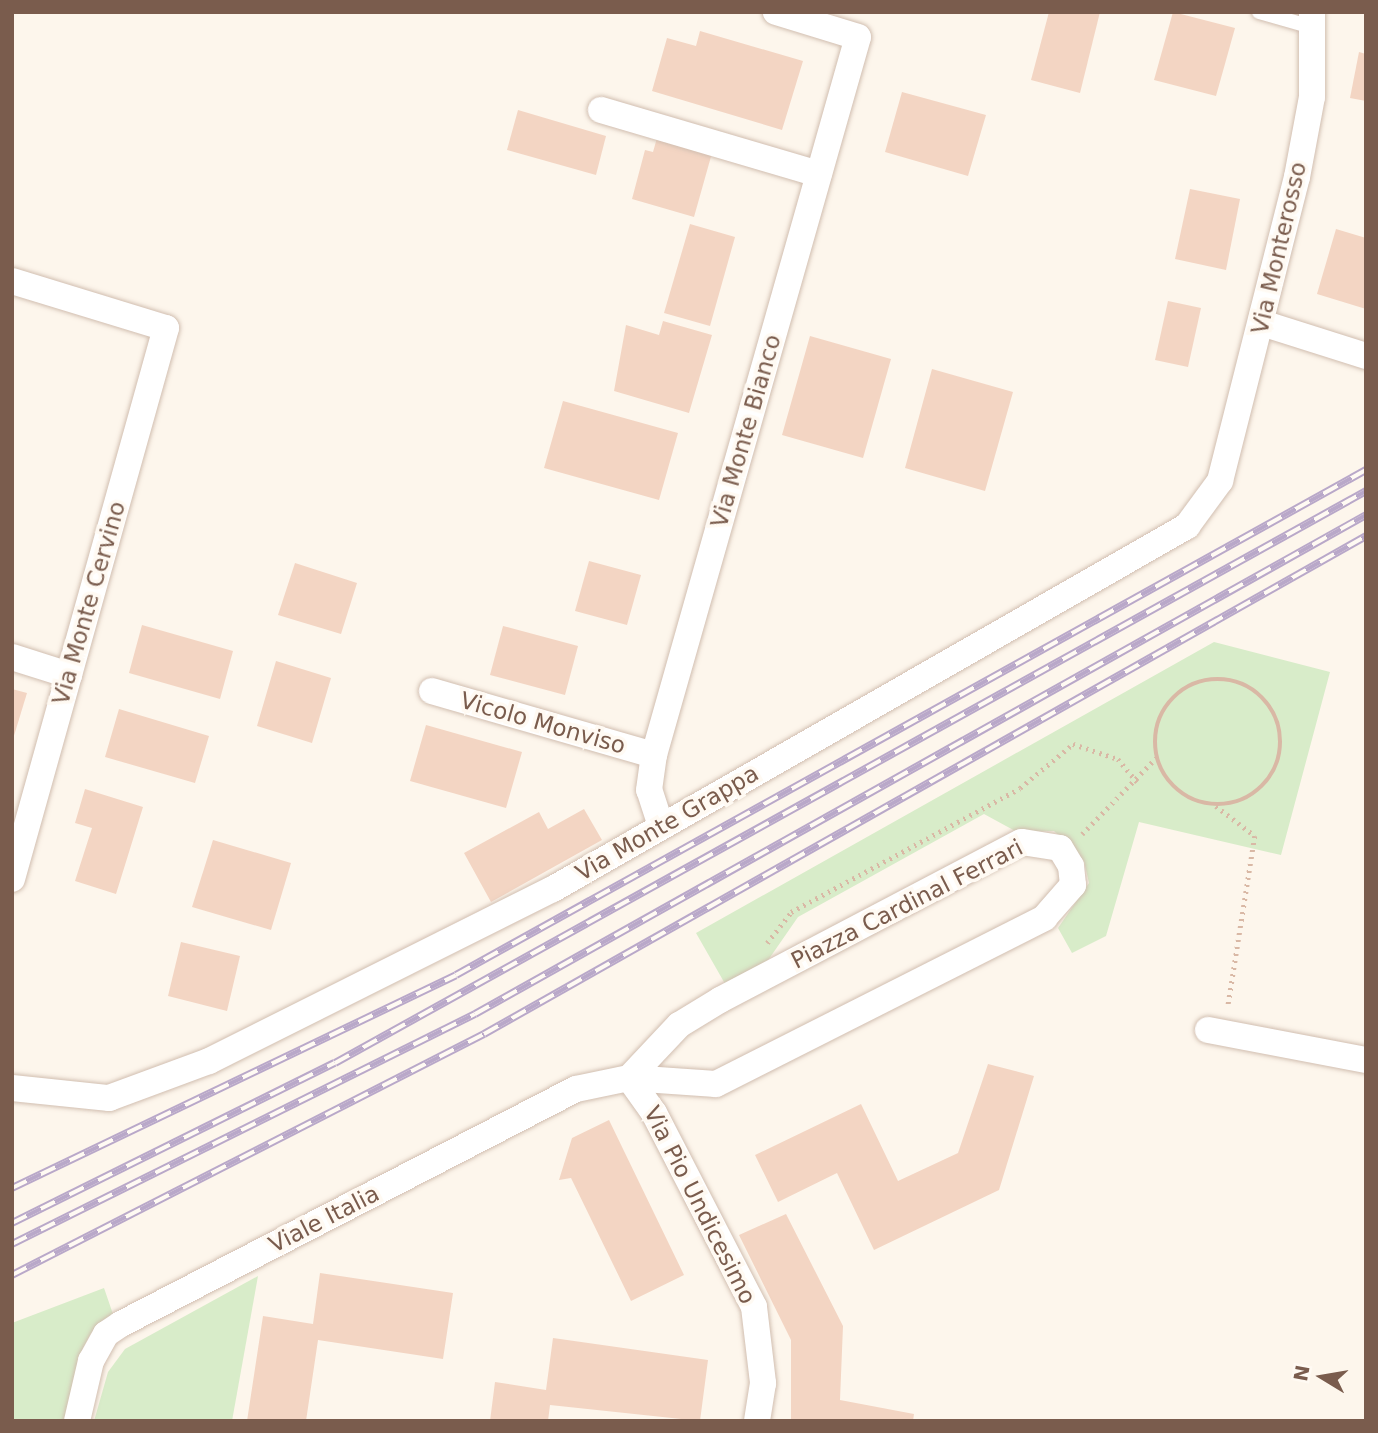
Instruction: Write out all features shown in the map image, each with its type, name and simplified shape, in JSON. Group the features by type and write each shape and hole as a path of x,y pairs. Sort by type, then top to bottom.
{"street":[{"name":"Via Monte Bianco","path":"661,826 649,790 654,755 858,37 776,12"},
{"name":"Via Monterosso","path":"1220,481 1262,323 1312,97 1313,20"},
{"path":"601,110 819,174"},
{"name":"Via Monte Cervino","path":"12,281 166,328 12,879"},
{"path":"1262,323 1366,356"},
{"name":"Via Monte Grappa","path":"12,1088 77,1098 142,1090 209,1061 423,957 661,826 1166,540 1203,512 1220,481"},
{"path":"12,657 69,675"},
{"name":"Vicolo Monviso","path":"432,691 654,755"},
{"name":"Piazza Cardinal Ferrari","path":"1021,842 1060,848 1072,866 1073,886 1044,918 716,1084 629,1077 679,1026 720,1000 1021,842"},
{"path":"1215,1032 1366,1060"},
{"name":"Viale Italia","path":"77,1421 91,1361 106,1334 121,1324 576,1089 629,1077"},
{"name":"Via Pio Undicesimo","path":"629,1077 654,1113 754,1307 763,1383 757,1421"}],"lane":[{"path":"1259,12 1313,20"}],"path":[{"path":"1215,806 1246,800 1272,775 1281,736 1275,715 1257,693 1212,679 1176,695 1158,723 1157,757 1172,786 1215,806 1255,836 1256,856 1215,1032"},
{"path":"759,952 791,912 1020,788 1073,744 1118,759 1138,782"},
{"path":"1071,844 1138,782 1157,757"}],"green space":[{"path":"1214,642 1330,672 1281,855 1139,822 1106,936 1072,953 1058,928 1089,883 1084,861 1054,831 1017,832 984,814 798,917 760,972 728,989 696,933"},
{"path":"258,1276 232,1421 94,1421 108,1372 125,1349"},
{"path":"104,1288 114,1317 91,1333 81,1352 65,1421 12,1421 12,1323"}],"building":[{"path":"1049,12 1100,12 1080,93 1031,80"},
{"path":"1173,12 1235,28 1216,96 1154,80"},
{"path":"700,31 803,61 782,130 652,91 667,38 696,46"},
{"path":"1359,52 1366,54 1366,101 1350,98"},
{"path":"902,92 986,115 968,176 885,152"},
{"path":"518,110 606,136 596,175 507,150"},
{"path":"657,138 712,153 694,217 632,199 645,150 653,152"},
{"path":"1190,189 1240,199 1226,270 1175,259"},
{"path":"690,224 735,237 710,326 664,313"},
{"path":"1336,229 1366,238 1366,309 1317,294"},
{"path":"1168,301 1201,308 1188,367 1155,360"},
{"path":"663,321 712,335 689,413 614,391 626,325 659,335"},
{"path":"810,336 891,359 863,458 782,435"},
{"path":"932,369 1013,392 985,491 905,468"},
{"path":"563,401 678,433 659,500 544,468"},
{"path":"589,561 641,575 627,625 575,611"},
{"path":"295,563 357,583 341,634 278,615"},
{"path":"142,625 233,651 220,699 129,673"},
{"path":"503,626 578,646 565,695 490,675"},
{"path":"276,661 331,678 312,743 257,726"},
{"path":"12,689 27,693 13,739 12,739"},
{"path":"119,709 209,736 195,783 105,757"},
{"path":"426,725 522,752 506,808 410,781"},
{"path":"85,789 143,807 116,894 75,881 92,828 75,823"},
{"path":"584,809 602,840 491,902 464,853 539,812 548,829"},
{"path":"213,840 291,863 271,930 192,907"},
{"path":"181,942 240,956 227,1011 168,996"},
{"path":"988,1064 1034,1076 999,1190 874,1250 837,1173 778,1202 755,1155 861,1104 898,1181 958,1153"},
{"path":"609,1120 684,1275 631,1301 571,1178 559,1180 572,1138"},
{"path":"786,1214 843,1326 840,1400 914,1414 913,1421 791,1421 791,1340 739,1235"},
{"path":"320,1273 453,1293 443,1359 318,1340 306,1421 247,1421 263,1316 313,1324"},
{"path":"553,1338 708,1360 700,1421 550,1405 548,1421 490,1421 495,1382 546,1390"}],"railway":[{"path":"12,1188 456,975 1366,470"},
{"path":"12,1223 335,1063 1366,491"},
{"path":"12,1244 475,1014 1366,515"},
{"path":"12,1275 484,1034 1366,536"}]}
